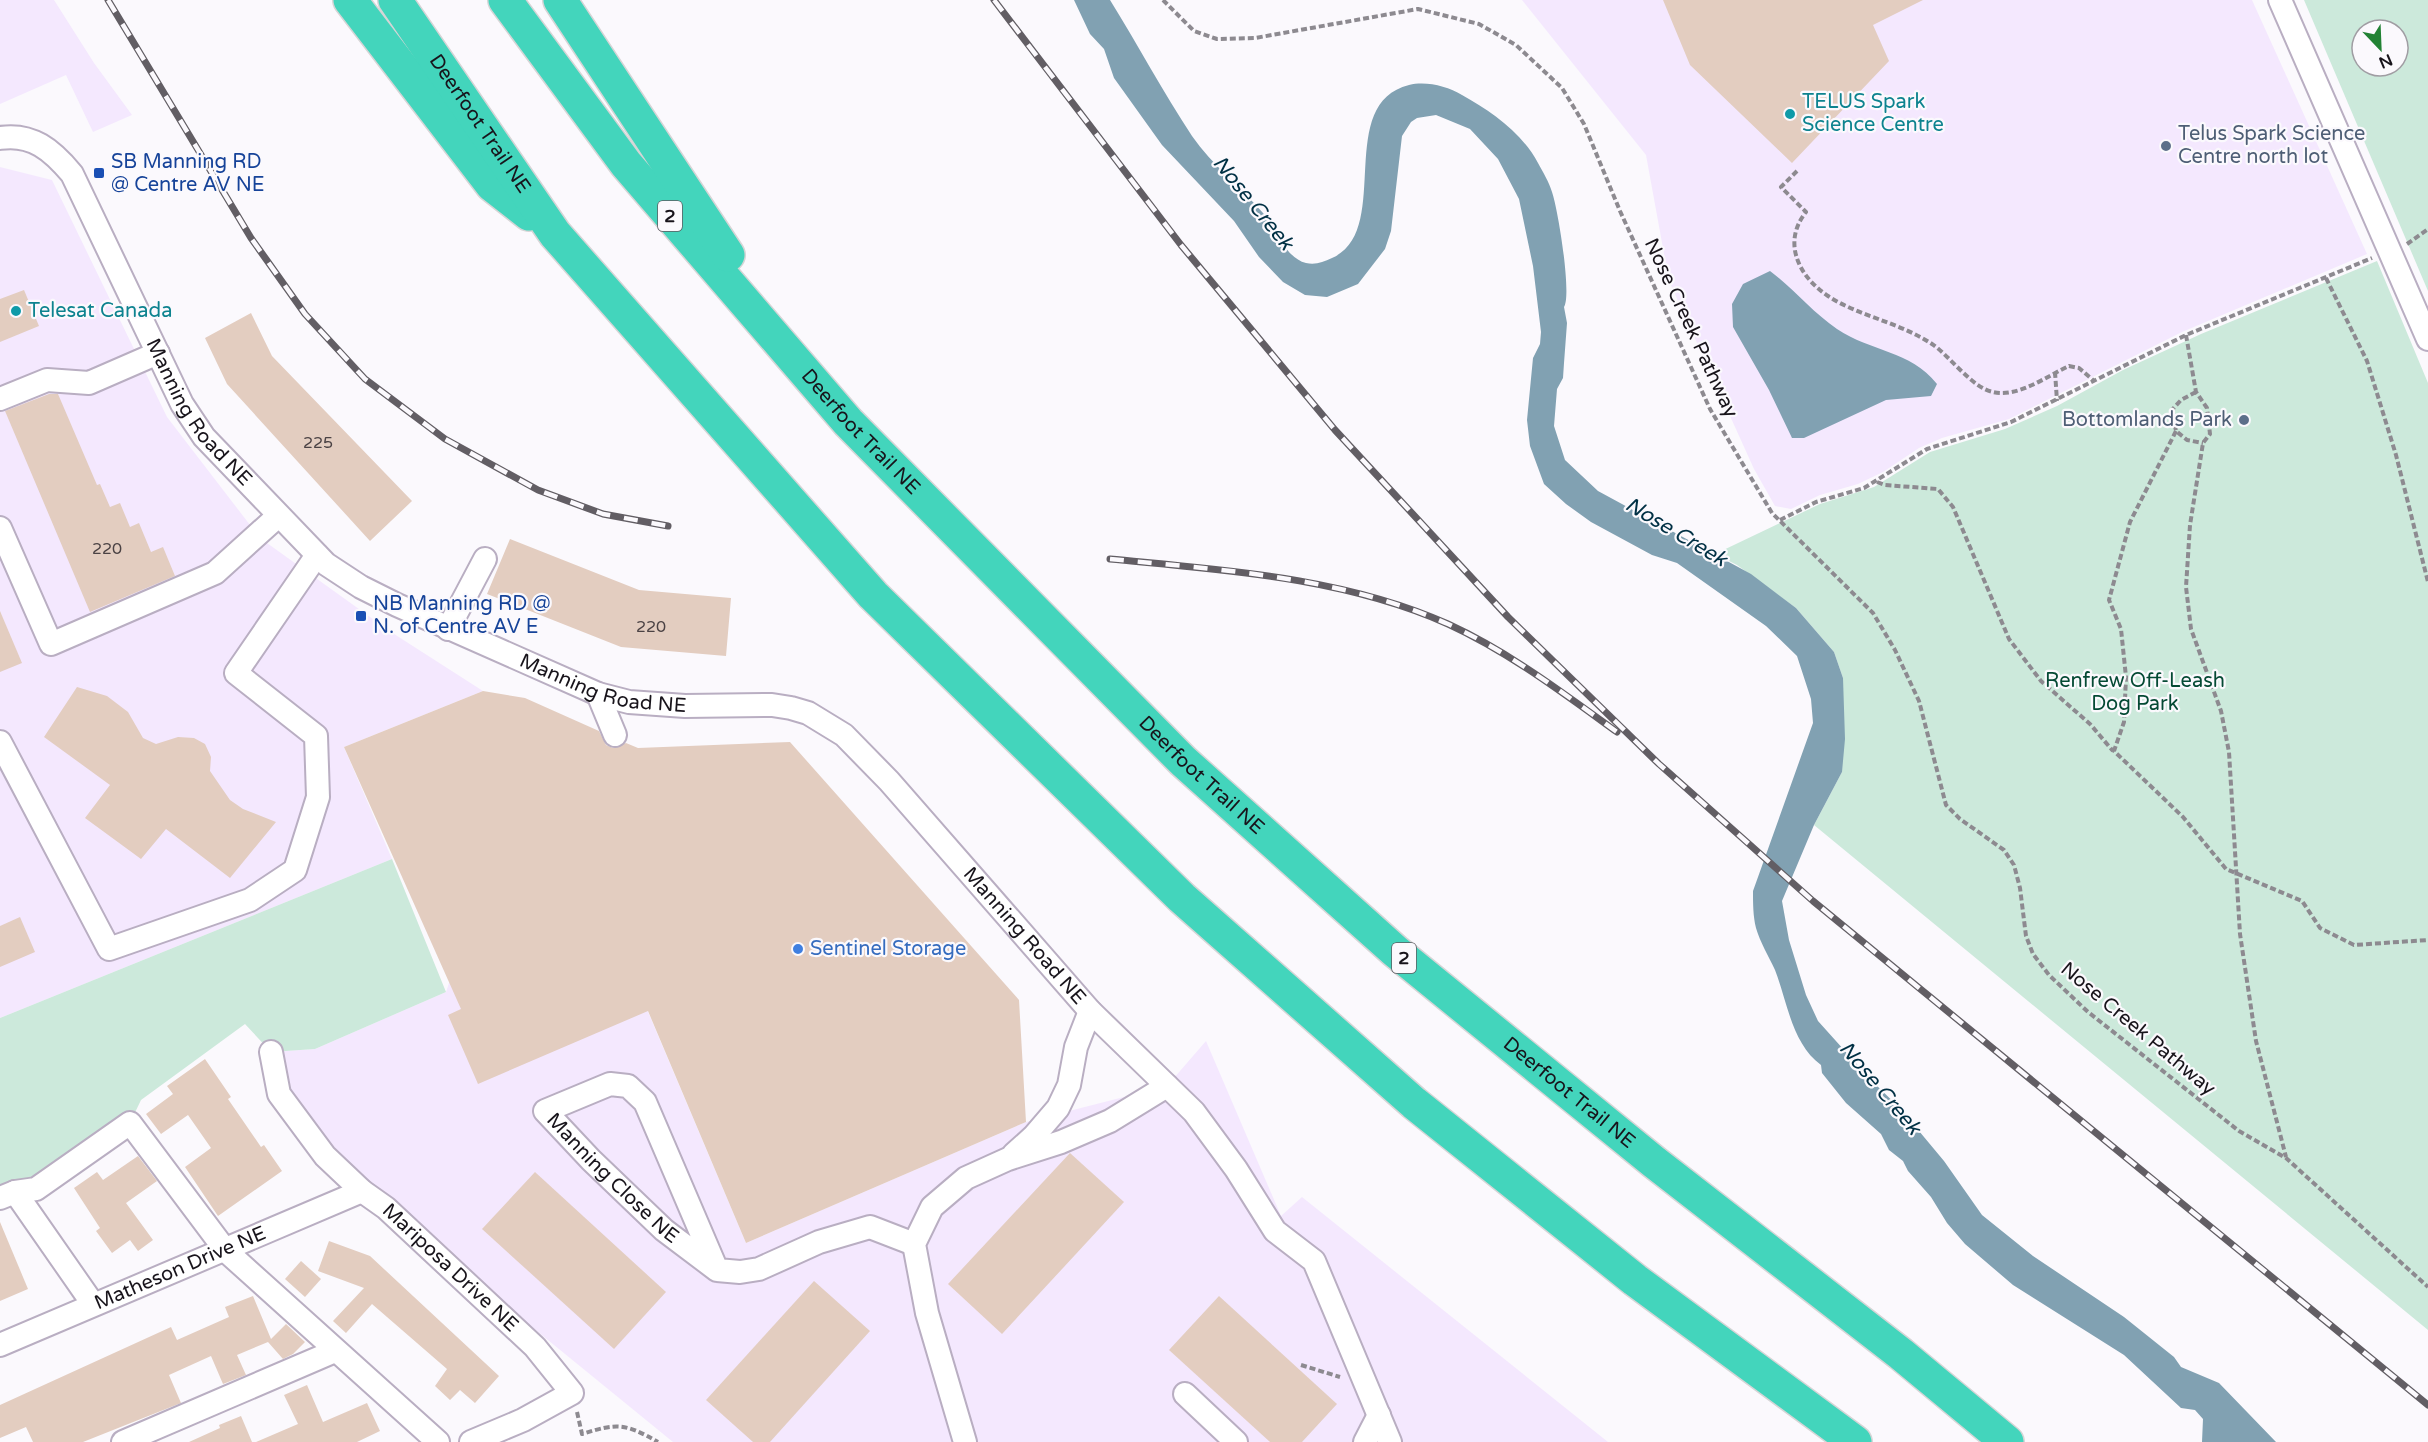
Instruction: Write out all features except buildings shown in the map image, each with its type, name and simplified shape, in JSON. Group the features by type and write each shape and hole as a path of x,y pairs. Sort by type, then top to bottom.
{"highway":[{"path":"350,0 492,185 555,234"},
{"name":"Deerfoot Trail NE","path":"394,0 555,234 873,595 1182,898 1432,1118 1635,1280 1855,1442"},
{"name":"Deerfoot Trail NE","path":"505,0 626,164 848,423 1183,761 1395,951 1664,1169 1901,1354 2007,1442"},
{"path":"560,0 711,230 848,423"}],"street":[{"path":"2280,0 2428,339"},
{"name":"Manning Road NE","path":"0,138 28,138 54,153 72,174 182,404 204,437 317,555 362,587 448,629 598,694 629,702 686,706 772,705 808,713 828,723 844,735 889,781 1090,1011 1076,1047 1069,1085 1058,1108 1034,1136 1008,1159"},
{"path":"0,399 47,380 89,383 158,353"},
{"path":"0,528 51,644 215,573 278,516"},
{"path":"0,742 109,949 250,900 295,870 318,797 316,736 236,673 317,555"},
{"path":"448,629 485,559"},
{"path":"598,694 615,735"},
{"path":"1090,1011 1194,1112 1216,1141 1275,1231 1314,1261 1390,1442"},
{"name":"Mariposa Drive NE","path":"271,1052 279,1094 325,1156 362,1191 386,1208 535,1347 572,1393"},
{"name":"Manning Close NE","path":"610,1084 628,1086 645,1102 717,1270 664,1230 591,1160 545,1111 610,1084"},
{"name":"Manning Road NE","path":"914,1244 932,1207 966,1178 1008,1159 1061,1142 1110,1121 1167,1086"},
{"path":"93,1304 7,1195 36,1189 130,1123 226,1251 438,1442"},
{"name":"Matheson Drive NE","path":"0,1345 93,1304 226,1251 362,1191"},
{"path":"717,1270 740,1272 759,1269 819,1242 870,1227 914,1244 927,1313 965,1442"},
{"path":"123,1442 335,1351"},
{"path":"471,1442 523,1420 572,1393"},
{"path":"1185,1394 1236,1442"},
{"path":"1365,1442 1379,1415"}],"path":[{"name":"Nose Creek Pathway","path":"1163,0 1194,31 1217,39 1255,38 1418,9 1479,24 1516,45 1562,88 1584,124 1620,211 1710,409 1772,513 1873,614 1895,650 1919,701 1946,805 1960,819 2004,850 2014,865 2020,888 2026,936 2033,954 2049,975 2088,1012 2189,1094 2239,1131 2286,1158 2428,1287"},
{"path":"1797,171 1781,187 1806,212 1794,231 1794,250 1801,269 1815,286 1830,297 1904,327 1934,346 1978,384 1992,392 2012,393 2069,366 2079,368 2093,380"},
{"path":"2408,244 2428,229"},
{"path":"1780,520 1816,502 1877,482 1927,449 2011,422 2186,335 2375,257"},
{"path":"2326,278 2367,361 2396,455 2428,582"},
{"path":"2186,335 2196,392 2207,408 2210,434 2203,444 2190,525 2186,587 2191,630 2221,711 2229,752 2233,783 2235,874 2240,933 2256,1041 2286,1158"},
{"path":"2055,372 2057,401"},
{"path":"2114,751 2124,723 2126,677 2121,628 2109,600 2130,522 2157,465 2176,432 2172,410 2181,400 2196,392"},
{"path":"2176,432 2187,440 2203,444"},
{"path":"1877,482 1885,485 1938,489 1953,507 2009,639 2041,681 2090,724 2114,751 2183,817 2226,869 2302,901 2320,928 2354,945 2428,940"},
{"path":"1301,1365 1340,1377 1344,1386"},
{"path":"572,1393 582,1434 612,1424 638,1430 658,1442"}],"shaded area":[{"path":"0,0 54,0 94,63 132,115 93,132 66,75 0,104"},
{"path":"1522,0 2252,0 2367,254 2182,332 2009,419 1942,438 1919,448 1883,472 1858,484 1820,495 1791,509 1775,506 1754,469 1669,281 1646,155"},
{"path":"0,167 52,180 167,417 260,538 391,632 483,691 344,747 392,859 0,1018"},
{"path":"607,915 746,1243 1026,1122 1167,1086 1206,1041 1281,1216 1302,1197 1608,1442 673,1442 386,1208 279,1094 271,1052 315,1049 446,992 449,983"}],"green space":[{"path":"2304,0 2428,0 2428,291"},
{"name":"Renfrew Off-Leash Dog Park","path":"2377,261 2428,383 2428,1330 1814,825 1842,772 1843,678 1834,652 1796,608 1737,565 1715,554 1820,504 1874,487 1930,452 2005,429 2057,406 2123,370 2201,334"},
{"path":"392,859 446,992 315,1049 271,1052 245,1024 141,1100 130,1123 0,1198 0,1018"}],"water":[{"name":"Nose Creek","path":"1074,0 1110,0 1192,136 1263,213 1286,249 1306,263 1322,262 1332,258 1350,244 1360,222 1368,141 1374,116 1386,97 1409,85 1429,84 1443,87 1484,108 1523,142 1538,163 1551,188 1558,215 1563,251 1566,286 1564,307 1567,323 1563,378 1557,389 1554,426 1565,460 1598,491 1751,574 1796,608 1834,652 1843,678 1845,739 1842,772 1814,825 1782,901 1789,940 1806,995 1818,1021 1871,1080 1912,1120 1911,1126 1919,1131 1944,1161 1982,1215 2033,1256 2124,1317 2174,1357 2181,1367 2219,1383 2276,1442 2202,1442 2203,1419 2195,1410 2181,1408 2124,1355 2013,1285 1965,1244 1947,1223 1931,1197 1908,1171 1903,1161 1889,1150 1881,1134 1846,1103 1822,1073 1821,1065 1803,1046 1775,970 1758,933 1754,919 1753,900 1753,891 1813,723 1811,699 1797,656 1766,626 1677,563 1652,555 1591,522 1544,484 1530,446 1527,420 1533,358 1540,344 1541,332 1533,266 1519,199 1498,159 1470,129 1436,115 1417,118 1411,122 1402,136 1391,231 1385,249 1358,284 1327,297 1305,295 1283,282 1259,257 1234,221 1162,145 1114,78 1104,49 1090,34"},
{"path":"1770,271 1837,329 1863,343 1915,364 1937,384 1931,396 1886,400 1804,438 1792,438 1769,390 1733,327 1732,304 1743,284"}],"railway":[{"path":"108,0 251,238 305,314 365,379 445,439 538,490 603,514 668,526"},
{"path":"994,0 1181,245 1335,430 1508,617 1659,764 1813,901 2428,1405"},
{"path":"1110,559 1282,578 1325,586 1408,608 1448,624 1493,647 1617,732"}],"place":[{"name":"TELUS Spark Science Centre","path":"1790,114"},
{"name":"Telus Spark Science Centre north lot","path":"2166,146"},
{"name":"SB Manning RD @ Centre AV NE","path":"99,173"},
{"name":"Telesat Canada","path":"16,311"},
{"name":"Bottomlands Park","path":"2244,420"},
{"name":"NB Manning RD @ N. of Centre AV E","path":"361,616"},
{"name":"Sentinel Storage","path":"798,949"}]}
